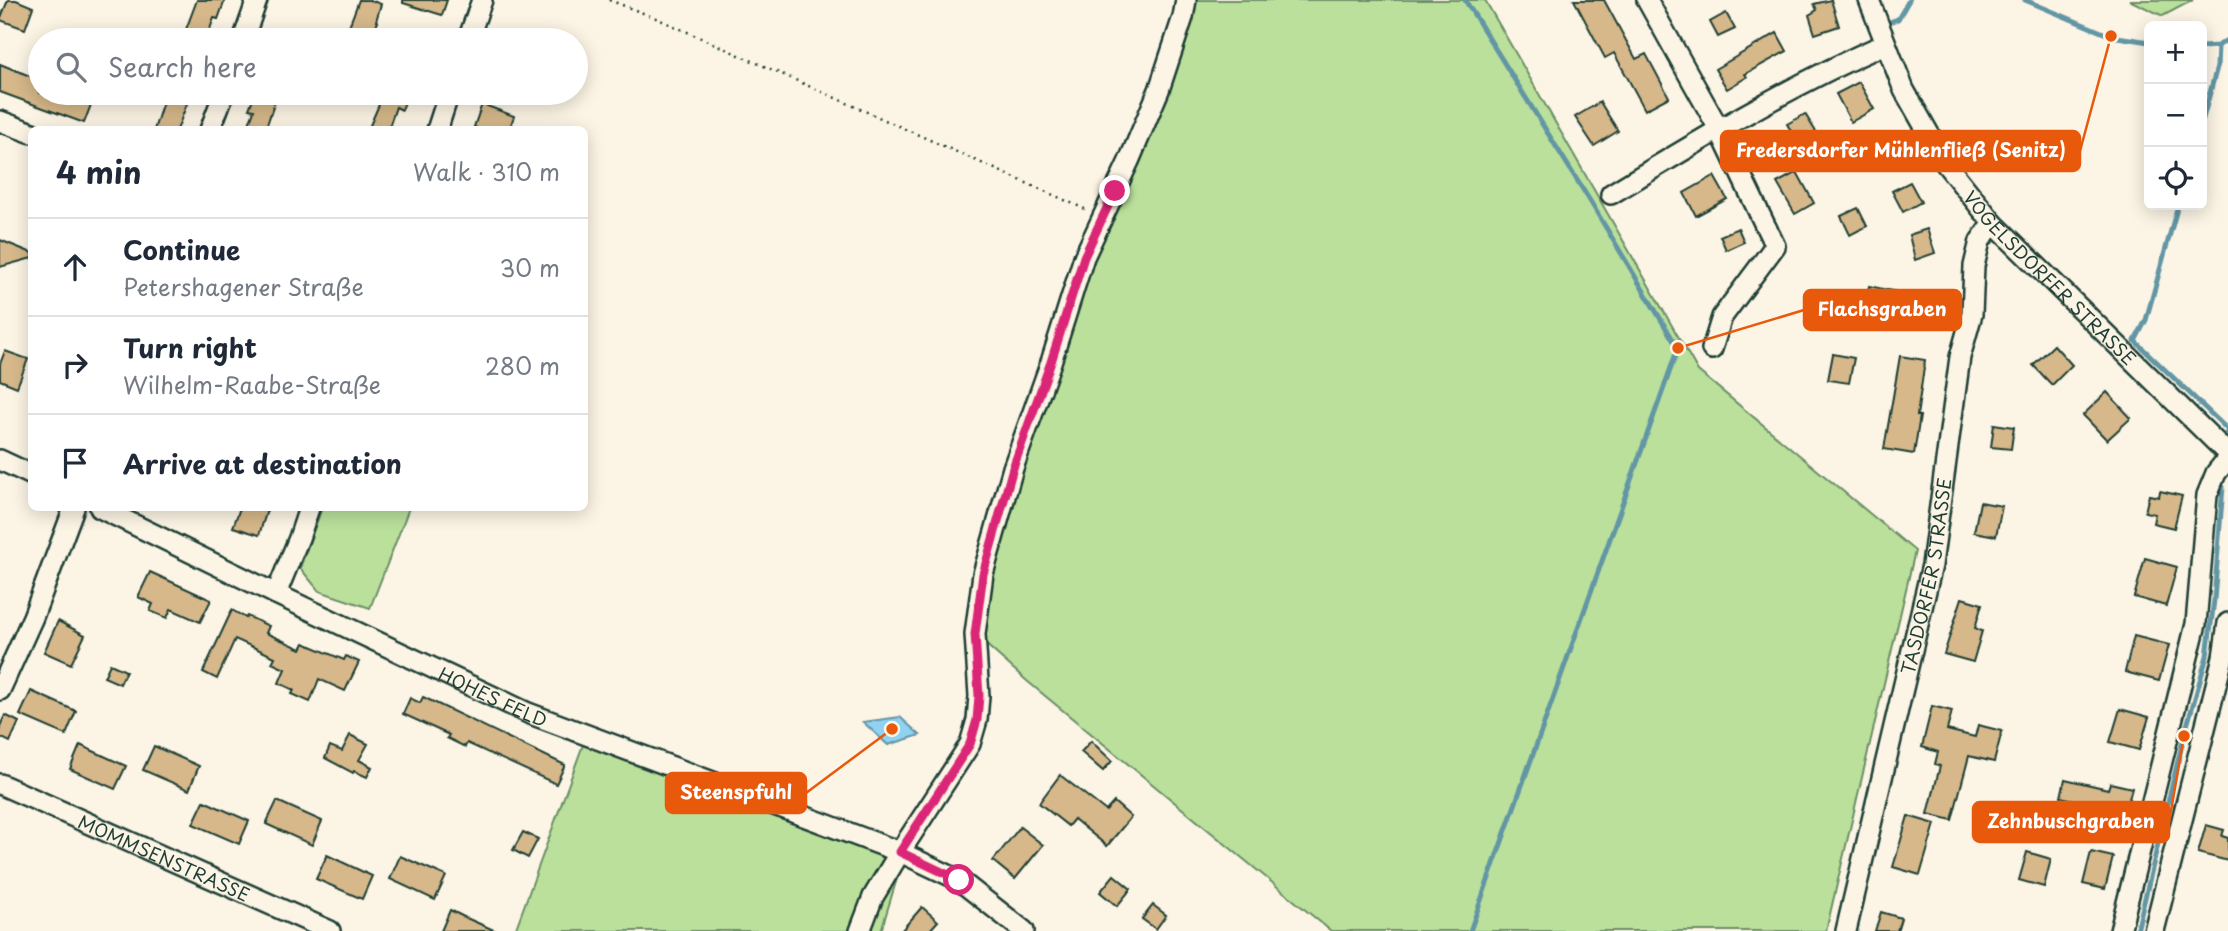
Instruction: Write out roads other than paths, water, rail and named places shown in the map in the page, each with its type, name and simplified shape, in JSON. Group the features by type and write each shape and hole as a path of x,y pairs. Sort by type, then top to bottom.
{"street":[{"path":"247,28 257,0"},
{"path":"472,28 482,0"},
{"path":"860,931 873,897 970,744 978,708 975,634 983,574 1013,468 1051,362 1084,257 1159,90 1186,0"},
{"path":"1647,0 1719,129 1775,246 1722,317 1712,349"},
{"name":"VOGELSDORFER STRASSE","path":"1869,0 1904,90 1946,164 1993,223 2228,456"},
{"path":"1611,194 1801,83 1885,44"},
{"path":"212,126 219,105"},
{"path":"438,126 445,105"},
{"path":"0,121 28,132"},
{"name":"TASDORFER STRASSE","path":"1846,931 1932,565 1960,357 1972,314 1974,266 1980,241 1993,223"},
{"path":"2120,931 2196,624 2207,495 2216,473 2228,456"},
{"path":"0,460 28,473"},
{"path":"0,690 33,617 73,511"},
{"name":"HOHES FELD","path":"106,511 528,713 900,852 959,880 1024,931"},
{"path":"276,594 308,511"},
{"path":"2154,931 2223,657 2228,623"},
{"name":"MOMMSENSTRASSE","path":"0,784 330,931"}],"water":[{"path":"900,717 920,735 888,745 863,722"}],"waterway":[{"path":"1465,0 1678,348 1470,931"},
{"path":"1892,21 1898,19 1909,0"},
{"path":"2025,0 2111,36 2144,41"},
{"path":"2207,47 2218,46 2228,39"},
{"path":"2207,104 2217,67 2218,46"},
{"path":"2177,210 2146,320 2135,341 2227,429 2227,438"},
{"path":"2137,931 2184,736 2207,656 2223,487"}],"place":[{"name":"Fredersdorfer Mühlenfließ (Senitz)","path":"2111,36"},
{"name":"Flachsgraben","path":"1678,348"},
{"name":"Steenspfuhl","path":"892,729"},
{"name":"Zehnbuschgraben","path":"2184,736"}]}
